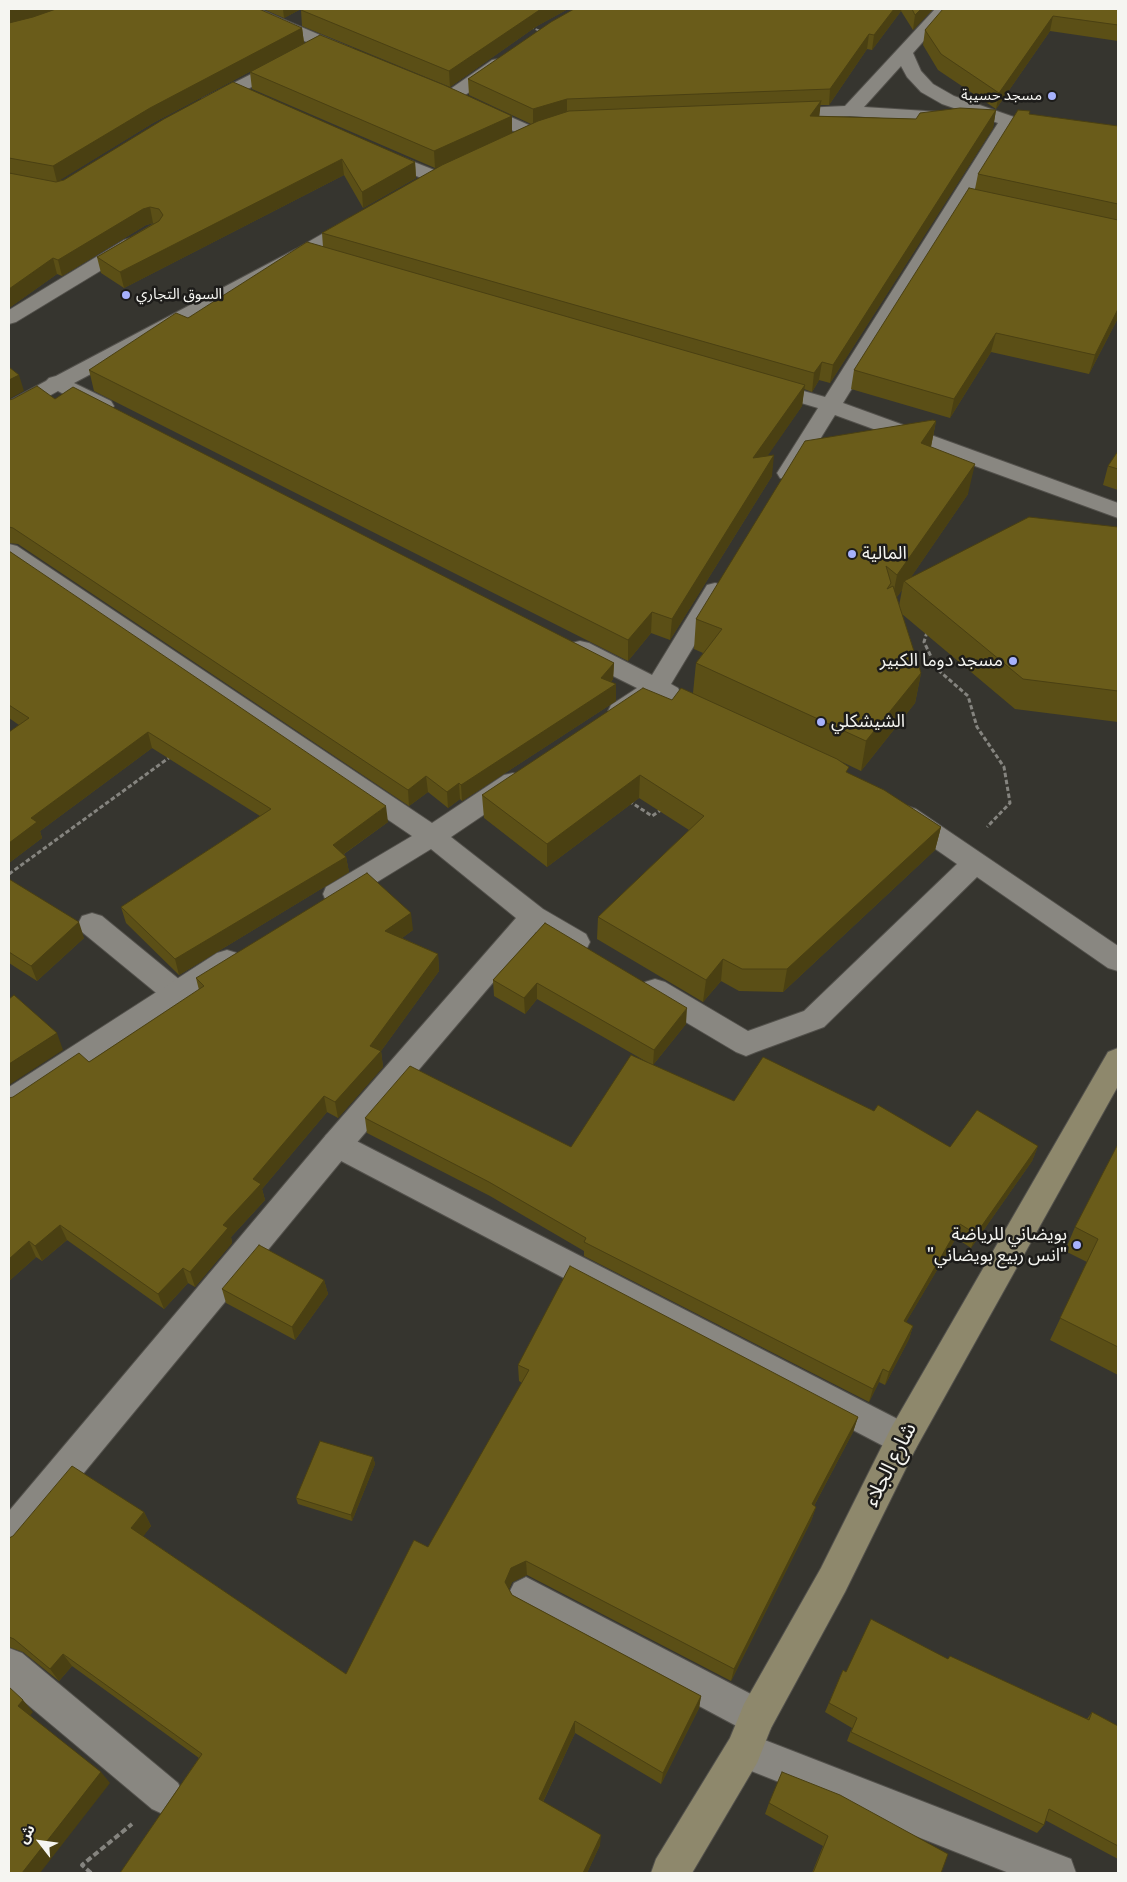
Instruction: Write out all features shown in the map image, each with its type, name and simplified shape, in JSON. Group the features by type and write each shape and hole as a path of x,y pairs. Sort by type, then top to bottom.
{"street":[{"path":"246,9 293,22 321,43 365,61"},
{"path":"850,111 944,9"},
{"path":"452,96 544,32"},
{"path":"194,111 321,43"},
{"path":"904,53 913,73 927,88 969,109 1017,122"},
{"path":"236,89 253,97"},
{"path":"435,89 541,130 514,141"},
{"path":"761,114 850,111 1017,122"},
{"path":"778,488 829,405 970,200 1017,122"},
{"path":"362,145 435,177"},
{"path":"418,186 453,169"},
{"path":"9,409 56,382 303,253 369,215"},
{"path":"9,318 145,236"},
{"path":"303,253 331,261"},
{"path":"56,382 126,418"},
{"path":"753,383 829,405 1118,511"},
{"path":"9,551 432,836 533,916 601,957"},
{"path":"601,723 656,688 727,572"},
{"path":"559,638 656,688 692,704"},
{"path":"316,907 432,836 530,770"},
{"path":"891,806 1118,960"},
{"path":"635,978 746,1044 814,1019 970,858"},
{"path":"9,1537 337,1144 533,916"},
{"path":"92,924 176,993"},
{"path":"9,1102 250,947"},
{"name":"شارع الجلاء","path":"670,1873 744,1750 757,1717 833,1580 903,1439 1118,1060"},
{"path":"337,1144 903,1439"},
{"path":"526,1595 757,1717"},
{"path":"9,1666 165,1796"},
{"path":"744,1750 1057,1873"}],"path":[{"path":"527,26 544,32"},
{"path":"928,626 924,642 937,669 968,696 977,727 1004,767 1010,803 970,858"},
{"path":"9,874 177,752"},
{"path":"628,801 652,816 667,805"},
{"path":"91,1873 82,1865 165,1796"}],"building":[{"path":"56,9 259,9 302,28 150,108 53,166 9,158 9,23"},
{"path":"541,9 449,71 301,10"},
{"path":"574,9 894,9 874,35 869,34 830,89 567,99 533,109 468,79 551,22"},
{"path":"912,9 921,9 915,15"},
{"path":"943,9 1118,9 1118,25 1053,16 999,93 941,54 925,30"},
{"path":"320,35 444,85 512,116 434,151 250,72"},
{"path":"233,82 415,162 362,192 342,159 120,272 97,257 159,221 163,215 159,209 150,207 143,209 58,260 53,258 9,289 9,173 56,182 64,180 164,119"},
{"path":"821,101 810,116 916,119 920,113 960,108 996,110 833,365 822,362 814,373 322,233 442,165 538,121 569,111"},
{"path":"1018,110 1030,111 1029,114 1118,126 1118,204 978,174"},
{"path":"969,188 1118,220 1118,309 1095,355 996,333 954,399 854,370"},
{"path":"307,242 805,385 753,458 774,455 672,619 652,612 628,640 89,370 176,313 188,318"},
{"path":"9,367 19,375 9,380"},
{"path":"37,386 55,399 73,387 614,663 601,678 616,684 461,785 459,783 447,792 426,776 408,790 9,527 9,400"},
{"name":"المالية","path":"936,421 921,443 975,464 897,575 886,566 891,583 887,589 893,586 921,673 866,741 696,663 722,629 696,619 805,441"},
{"path":"1118,451 1118,469 1108,466"},
{"name":"مسجد دوما الكبير","path":"1029,517 1118,527 1118,691 1023,679 904,581"},
{"path":"9,551 386,806 333,845 346,857 175,959 121,907 271,809 148,732 31,818 37,822 9,843 9,732 29,718 9,705"},
{"path":"643,688 672,700 681,688 837,759 849,767 846,772 884,790 941,827 787,969 742,969 723,959 706,980 598,917 704,816 640,775 547,844 482,795"},
{"path":"367,873 411,913 385,931 438,954 370,1046 381,1051 335,1102 324,1096 253,1179 261,1184 223,1225 228,1228 190,1272 183,1268 158,1294 60,1225 35,1246 29,1241 9,1259 9,1098 79,1053 89,1062 204,986 196,978"},
{"path":"9,879 79,922 31,966 9,952"},
{"path":"545,923 687,1008 654,1050 537,983 524,998 493,980"},
{"path":"14,995 57,1033 9,1064 9,999"},
{"path":"631,1055 734,1101 763,1057 874,1111 878,1105 950,1147 977,1110 1038,1146 976,1234 960,1224 904,1321 913,1326 889,1372 883,1369 873,1389 584,1242 586,1238 489,1182 365,1118 410,1066 571,1147"},
{"path":"1118,1144 1118,1347 1060,1318 1098,1239 1075,1227"},
{"path":"259,1245 324,1280 292,1327 222,1289"},
{"path":"570,1266 858,1417 812,1504 816,1507 734,1669 526,1561 511,1568 505,1582 512,1595 701,1696 663,1773 575,1721 539,1799 601,1835 583,1873 120,1873 202,1754 63,1654 50,1669 9,1637 9,1538 13,1536 72,1466 144,1512 131,1528 346,1674 414,1540 428,1547 529,1370 518,1365"},
{"path":"320,1441 373,1457 351,1515 296,1498"},
{"path":"871,1619 948,1659 950,1656 1089,1720 1092,1712 1118,1726 1118,1846 1049,1809 1044,1825 851,1732 857,1718 829,1703 843,1670 846,1672"},
{"path":"9,1687 23,1700 18,1706 101,1772 22,1873 9,1873"},
{"path":"782,1772 840,1795 948,1854 941,1873 813,1873 828,1836 769,1803"}],"place":[{"name":"مسجد حسيبة","path":"1052,96"},
{"name":"السوق التجاري","path":"126,295"},
{"name":"المالية","path":"852,554"},
{"name":"مسجد دوما الكبير","path":"1013,661"},
{"name":"الشيشكلي","path":"821,722"},
{"name":"بويضاني للرياضة \"انس ربيع بويضاني\"","path":"1077,1245"}]}
